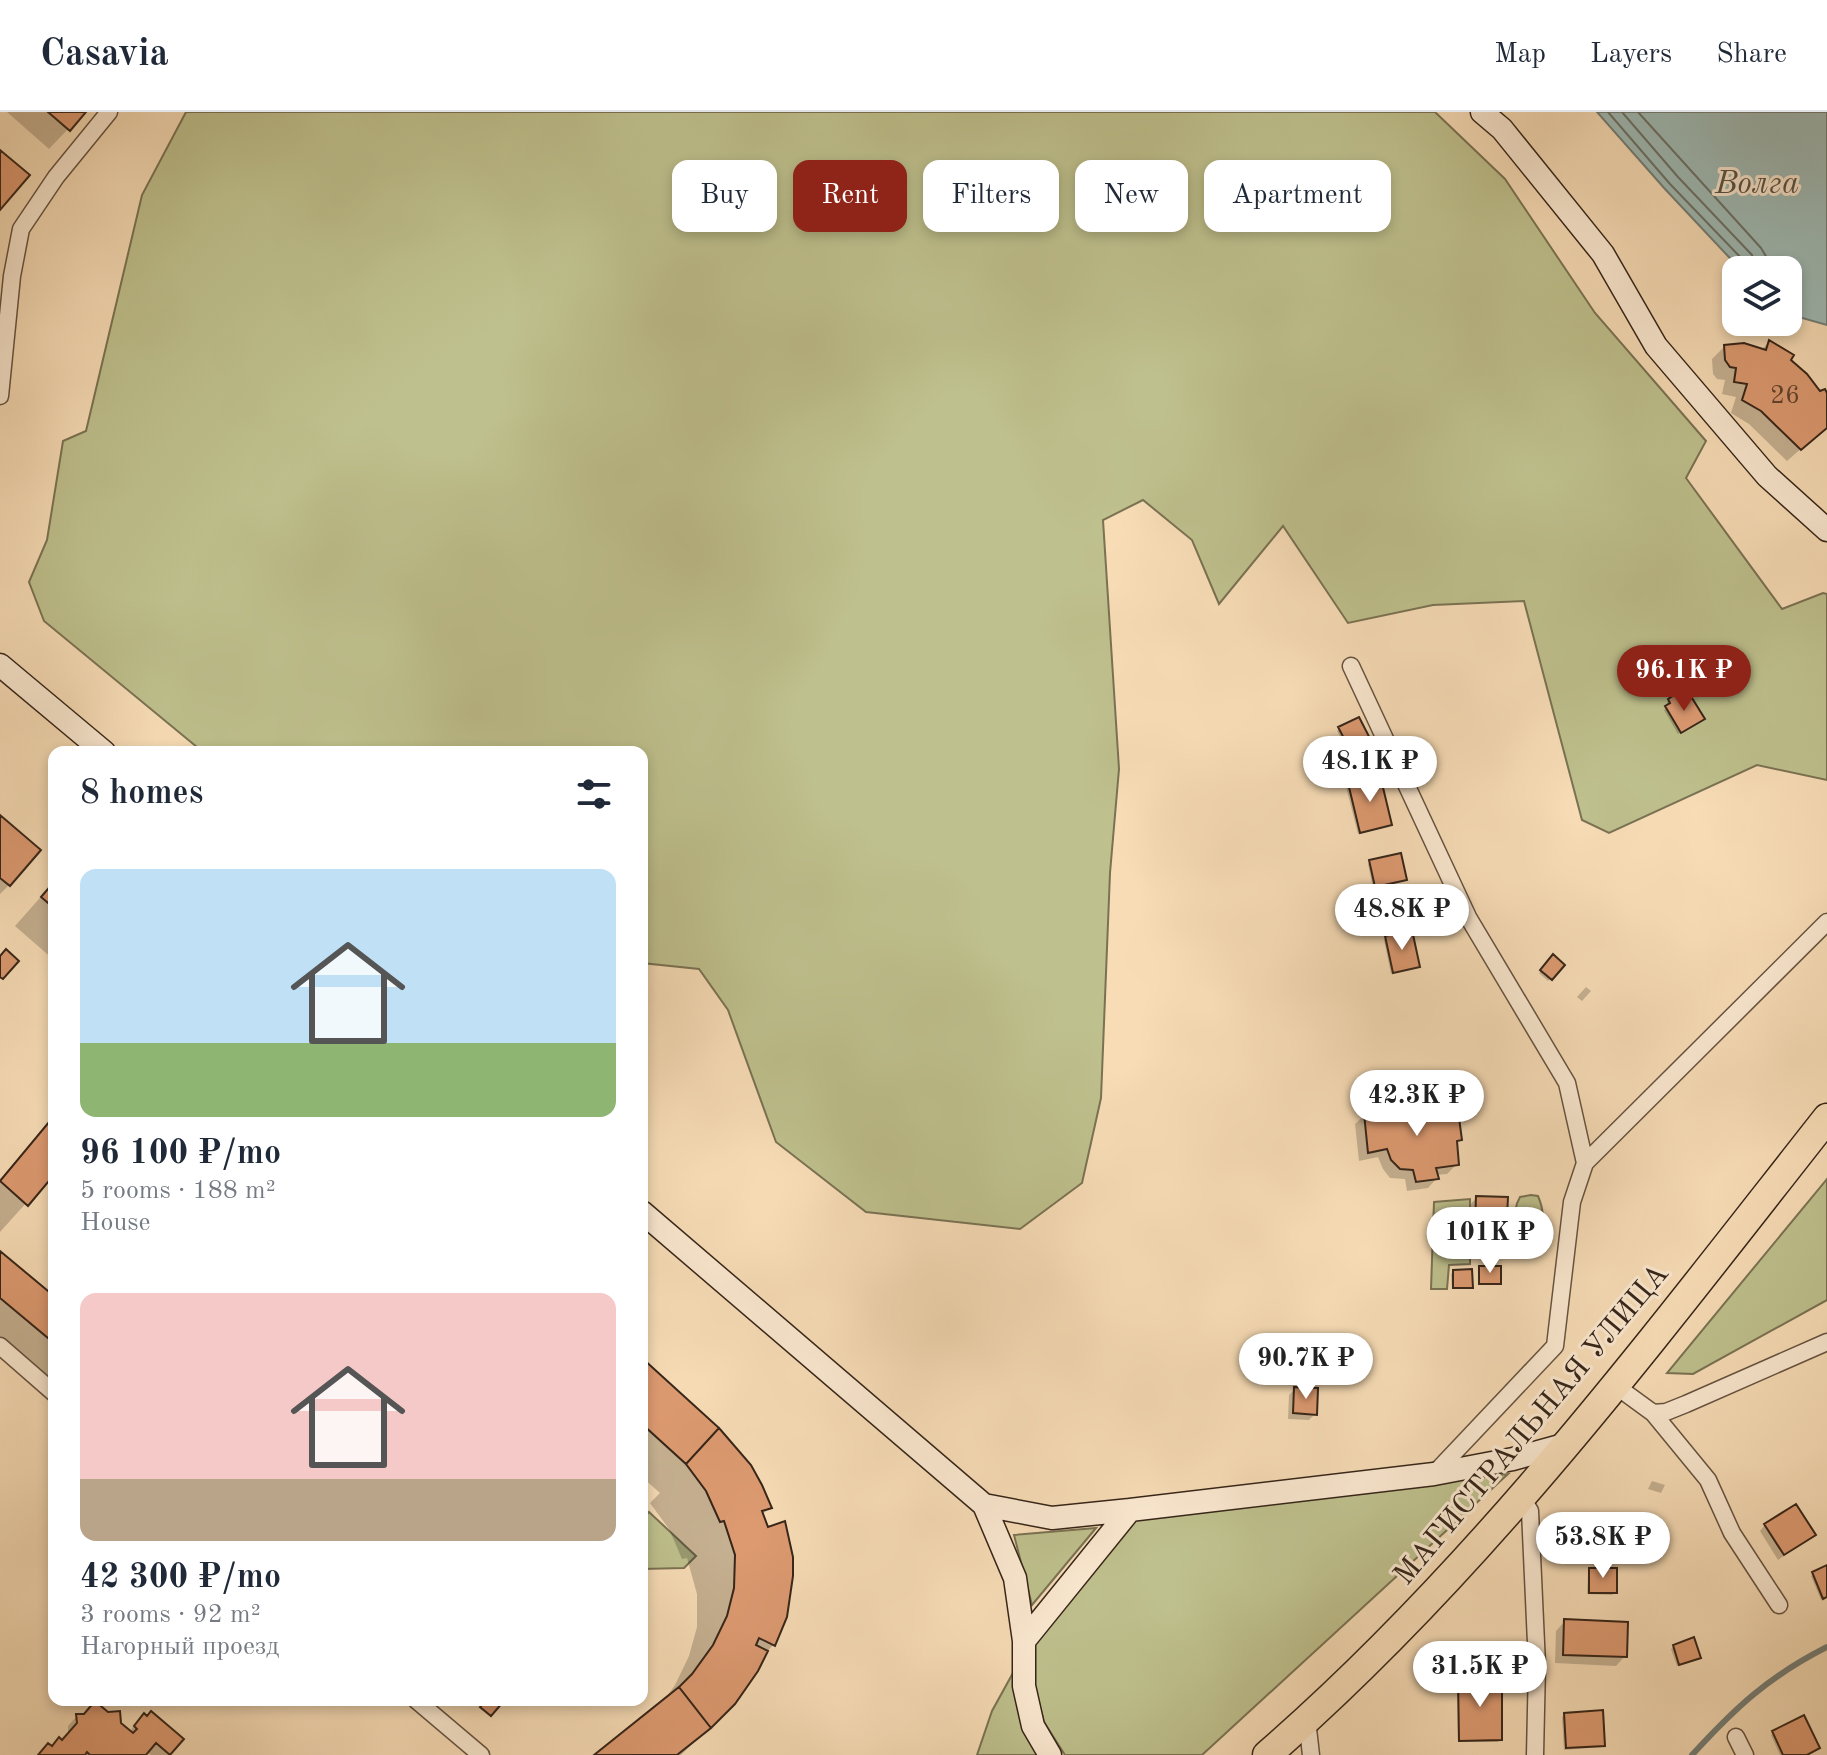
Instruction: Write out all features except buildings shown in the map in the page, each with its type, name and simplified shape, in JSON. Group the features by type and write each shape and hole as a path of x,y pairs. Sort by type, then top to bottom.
{"highway":[{"name":"МАГИСТРАЛЬНАЯ УЛИЦА","path":"1267,1755 1425,1606 1616,1386 1827,1118"}],"main road":[{"path":"1482,112 1502,129 1603,254 1656,346 1767,476 1827,530"},
{"path":"0,665 97,746"},
{"path":"648,1217 984,1505 1015,1578 1024,1641 1024,1686 1033,1726 1050,1755"},
{"path":"984,1505 1052,1518 1130,1510 1434,1474 1513,1459 1567,1444"},
{"path":"1024,1641 1130,1510"}],"street":[{"path":"0,396 12,276 21,229 56,177 109,112"},
{"path":"1351,666 1468,917 1567,1083 1585,1163"},
{"path":"1434,1474 1555,1346 1572,1202 1585,1163 1827,922"},
{"path":"1653,1413 1666,1412 1686,1404 1827,1342"},
{"path":"0,1346 48,1388"},
{"path":"1616,1386 1653,1413 1708,1480 1732,1533 1779,1605"},
{"path":"1521,1496 1530,1511 1537,1665 1535,1755"},
{"path":"423,1706 481,1755"},
{"path":"1307,1720 1311,1755"},
{"path":"1736,1737 1745,1755"}],"green space":[{"path":"186,112 1435,112 1505,179 1595,313 1706,441 1686,478 1782,609 1827,594 1827,780 1757,765 1609,833 1582,820 1524,601 1433,605 1348,623 1283,526 1219,604 1192,540 1143,500 1103,520 1119,769 1110,873 1101,1098 1082,1183 1020,1229 866,1212 776,1142 728,1010 699,969 648,964 648,746 196,746 44,621 29,582 47,540 63,441 86,431 142,195"},
{"path":"1827,1179 1827,1300 1693,1374 1667,1373"},
{"path":"1538,1196 1543,1217 1536,1237 1522,1235 1515,1218 1520,1197"},
{"path":"1470,1199 1470,1264 1449,1265 1447,1289 1431,1289 1434,1202"},
{"path":"1508,1474 1202,1755 1065,1755 1044,1722 1034,1684 1033,1643 1133,1518"},
{"path":"648,1513 696,1556 684,1568 648,1569"},
{"path":"1096,1528 1032,1605 1014,1535"},
{"path":"1014,1671 1042,1755 977,1755 992,1711"}],"water":[{"name":"Волга","path":"1597,112 1827,112 1827,325 1802,318 1802,256 1728,256"}],"waterway":[{"path":"1692,1755 1754,1694 1827,1647"}]}
